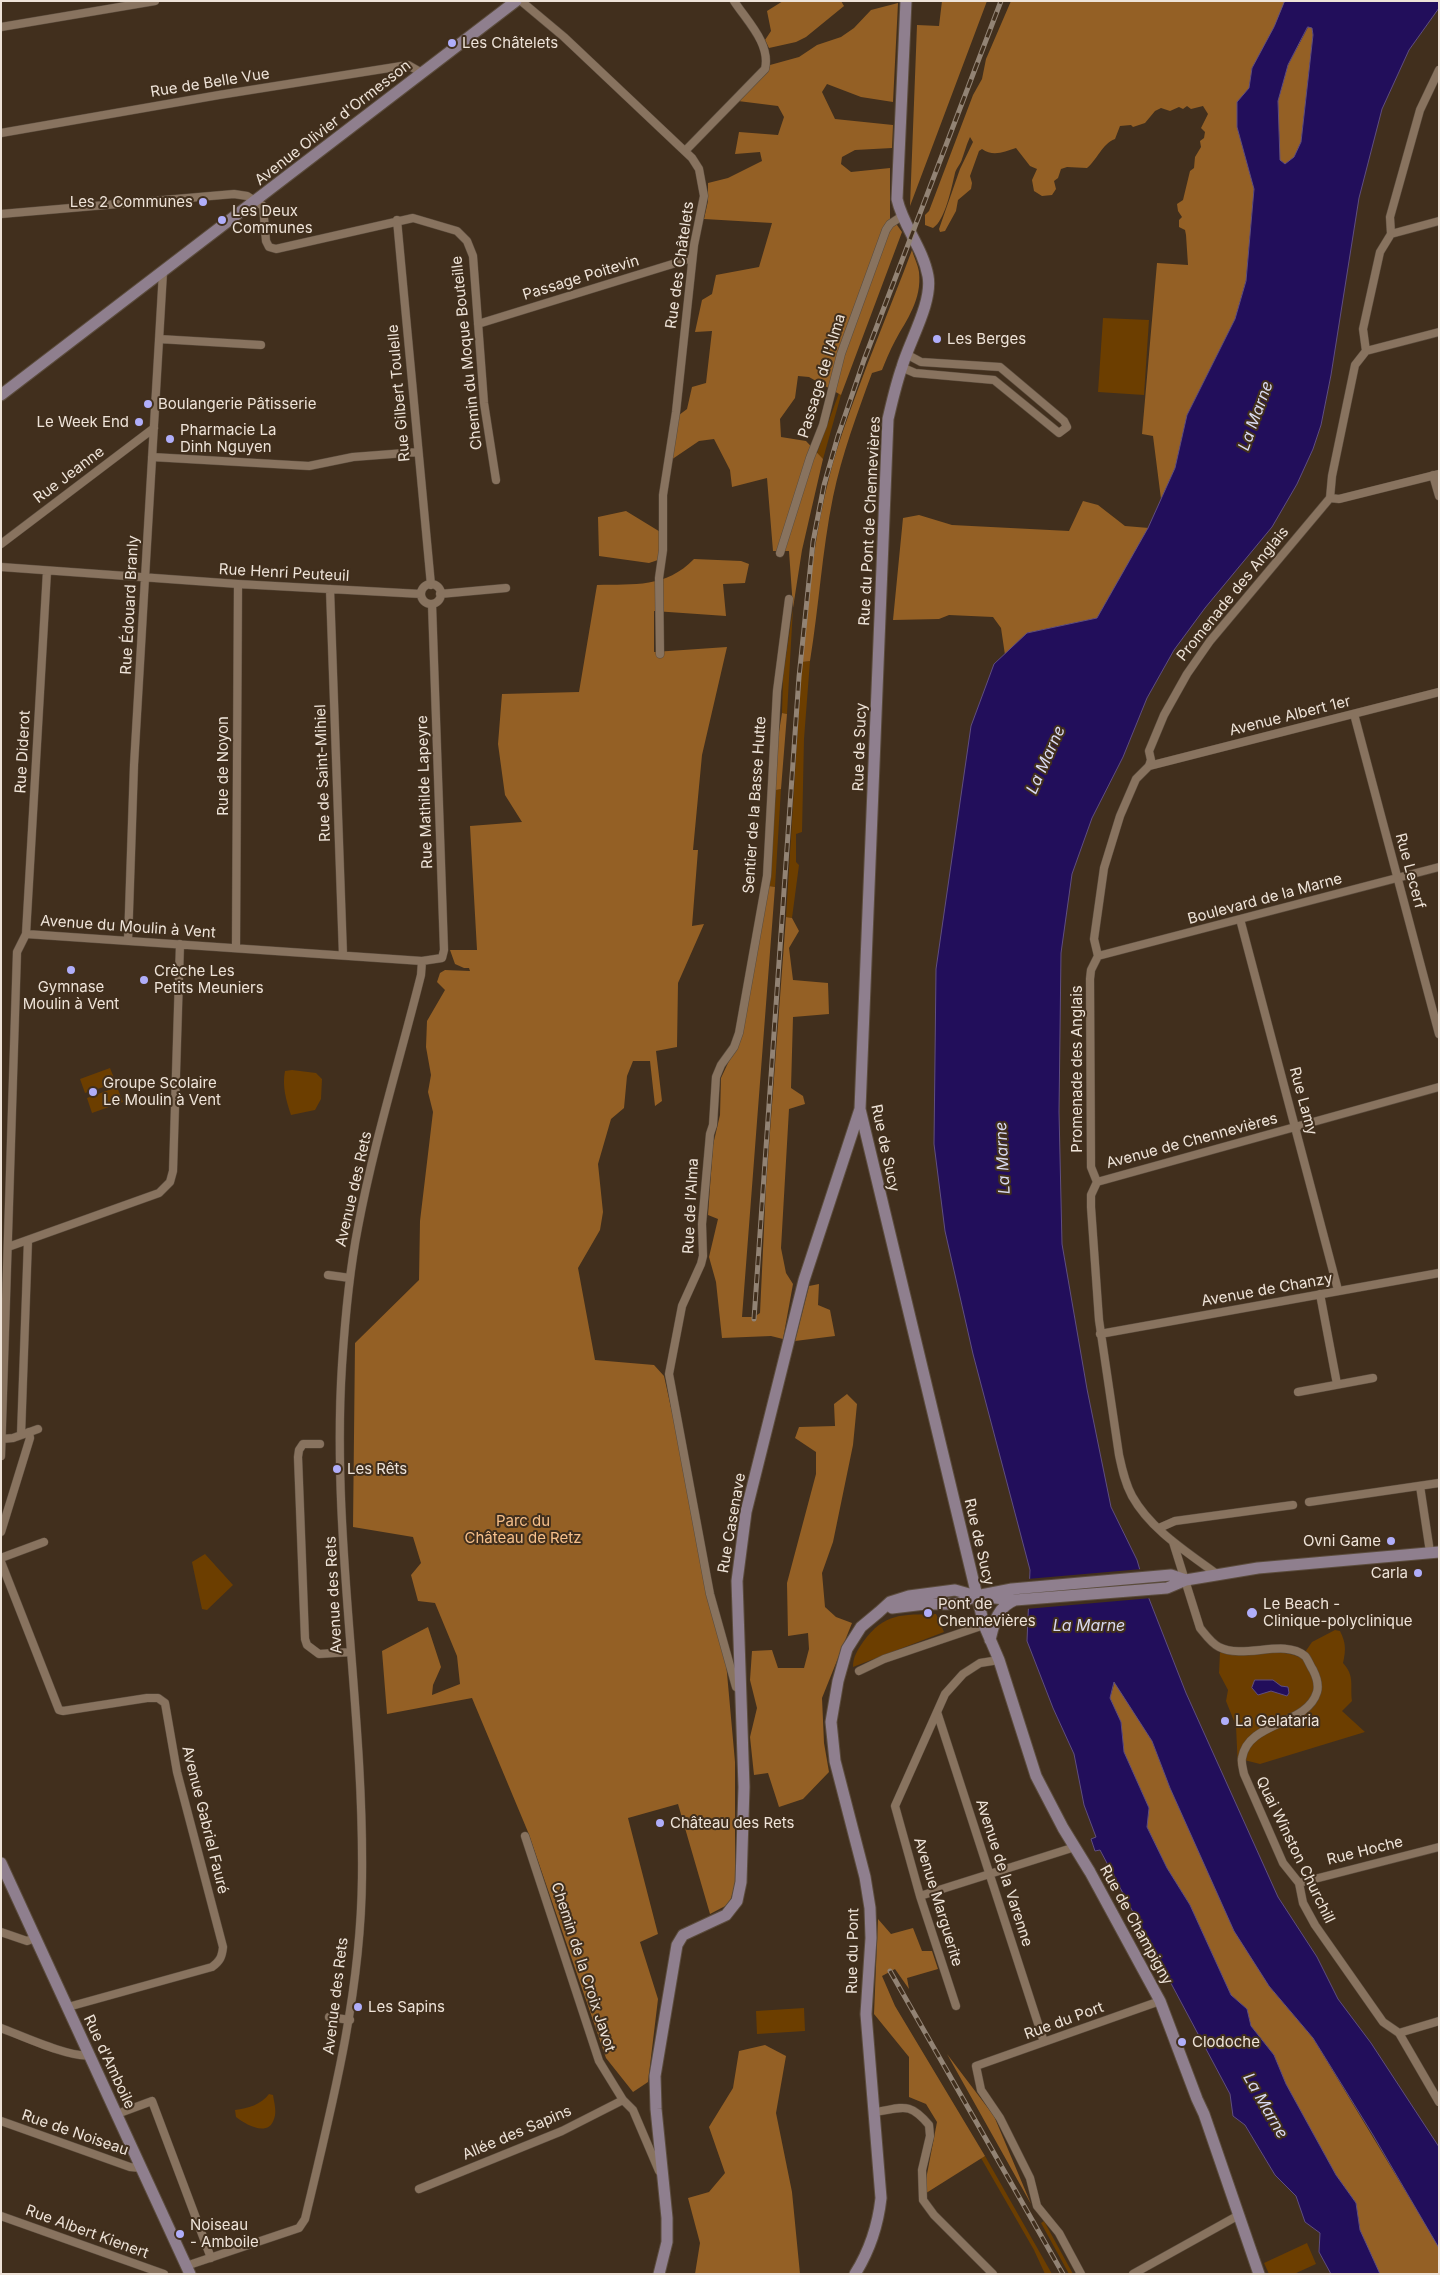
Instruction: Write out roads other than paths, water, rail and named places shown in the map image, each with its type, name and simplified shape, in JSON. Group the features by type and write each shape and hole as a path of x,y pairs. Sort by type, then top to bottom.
{"main road":[{"name":"Avenue Olivier d'Ormesson","path":"1,395 516,1"},
{"name":"Rue du Pont de Chennevières","path":"877,696 888,419 906,354 928,294 929,279 925,263 902,216 897,199 906,1"},
{"name":"Rue de Sucy","path":"877,696 860,1110 976,1596"},
{"name":"Rue Casenave","path":"664,2182 656,2109 655,2076 677,1945 683,1935 691,1930 726,1915 737,1901 741,1882 744,1787 737,1581 746,1512 804,1280 860,1110"},
{"path":"1014,1595 1172,1588 1186,1580 1258,1568 1434,1552"},
{"path":"990,1640 999,1612 1014,1595 1171,1575 1186,1580"},
{"name":"Rue du Pont","path":"855,2274 862,2263 878,2225 882,2198 866,2014 871,1938 870,1908 865,1877 836,1761 831,1722 838,1681 847,1649 861,1627 890,1602 925,1593 954,1590 976,1596 1014,1595"},
{"name":"Rue de Champigny","path":"976,1596 984,1625 999,1660 1036,1776 1160,2001 1204,2114 1259,2274"},
{"name":"Rue d'Amboile","path":"1,1863 188,2272"},
{"path":"659,2274 667,2242 664,2182"}],"street":[{"path":"1,27 155,1"},
{"name":"Rue des Châtelets","path":"521,1 564,37 685,151 699,168 704,196 692,258 676,412 663,495 663,550 659,578 660,654"},
{"path":"685,151 765,69 768,59 760,39 734,1"},
{"name":"Rue de Belle Vue","path":"1,133 219,95 408,65 422,73"},
{"path":"1391,234 1390,217 1420,110 1439,70"},
{"path":"1,214 234,194 257,201"},
{"name":"Chemin du Moque Bouteille","path":"257,201 263,206 265,213 266,240 269,247 276,249 412,218 457,231 467,241 473,256 484,403 496,480"},
{"name":"Passage de l'Alma","path":"780,553 810,458 823,426 841,354 886,230 890,224 902,216"},
{"name":"Rue Gilbert Toulelle","path":"397,220 431,585"},
{"path":"1366,351 1363,329 1383,243 1391,234 1439,221"},
{"name":"Passage Poitevin","path":"478,324 692,258"},
{"name":"Rue Édouard Branly","path":"128,941 134,765 163,272"},
{"path":"1439,332 1366,351 1355,365 1332,476 1330,498 1338,499 1436,475 1439,496"},
{"path":"159,339 261,346"},
{"path":"902,367 915,373 994,380 1059,432 1067,427 1064,421 1000,367 921,362 906,354"},
{"name":"Rue Jeanne","path":"1,544 154,428"},
{"path":"152,457 309,466 353,457 418,452"},
{"name":"Promenade des Anglais","path":"1218,1575 1173,1542 1159,1528 1136,1501 1124,1475 1100,1334 1091,1207 1091,1195 1097,1182 1091,1168 1090,979 1091,970 1098,956 1094,939 1104,868 1120,816 1136,779 1149,766 1151,760 1149,751 1164,715 1186,674 1210,641 1330,498"},
{"name":"Rue Henri Peuteuil","path":"1,567 238,584 421,594"},
{"name":"Rue Diderot","path":"26,934 47,571"},
{"name":"Rue de Noyon","path":"236,948 238,584"},
{"path":"431,585 438,587 440,594 437,602 432,604 425,602 421,594 424,588 431,585"},
{"path":"440,594 506,588"},
{"name":"Rue de Saint-Mihiel","path":"330,589 343,956"},
{"name":"Sentier de la Basse Hutte","path":"713,1125 716,1076 721,1065 734,1047 739,1033 767,876 777,692 789,599"},
{"name":"Rue Mathilde Lapeyre","path":"422,961 439,960 444,955 432,604"},
{"name":"Avenue Albert 1er","path":"1149,766 1439,692"},
{"name":"Rue Lecerf","path":"1354,714 1439,1034"},
{"name":"Boulevard de la Marne","path":"1098,956 1439,867"},
{"name":"Rue Lamy","path":"1240,919 1338,1290"},
{"name":"Avenue du Moulin à Vent","path":"1,1456 17,952 26,934 422,961"},
{"path":"8,1247 159,1193 170,1182 174,1171 180,944"},
{"name":"Avenue des Rets","path":"211,2258 299,2228 305,2219 338,2085 350,2020 362,1877 359,1782 344,1548 341,1449 342,1370 350,1278 365,1196 421,975 422,961"},
{"name":"Avenue de Chennevières","path":"1097,1182 1439,1087"},
{"name":"Rue de l'Alma","path":"713,1125 710,1134 702,1214 703,1256 682,1306 669,1374 710,1594 736,1688 742,1692"},
{"path":"25,1434 28,1240"},
{"name":"Avenue de Chanzy","path":"1100,1334 1439,1273"},
{"path":"328,1275 350,1278"},
{"path":"1320,1294 1337,1384"},
{"path":"1298,1392 1373,1378"},
{"path":"2,1439 13,1438 38,1429"},
{"path":"1,1532 30,1438 25,1434"},
{"path":"320,1444 303,1444 299,1450 298,1457 305,1639 307,1645 319,1654 351,1652"},
{"path":"1309,1502 1439,1483"},
{"path":"1420,1486 1434,1552"},
{"path":"1159,1528 1175,1520 1293,1505"},
{"path":"1,1558 44,1542"},
{"name":"Promenade des Anglais","path":"1173,1542 1186,1580"},
{"name":"Avenue Gabriel Fauré","path":"1,1562 59,1710 63,1711 147,1698 158,1698 165,1703 177,1772 223,1947 222,1956 218,1963 212,1967 68,2007"},
{"name":"Quai Winston Churchill","path":"1186,1580 1200,1628 1218,1647 1237,1652 1287,1649 1305,1656 1314,1673 1318,1685 1317,1693 1308,1706 1259,1734 1248,1745 1242,1759 1244,1774 1283,1863 1298,1882 1303,1903 1315,1925 1383,2022 1400,2033 1439,2102"},
{"path":"859,1671 884,1658 984,1625"},
{"path":"937,1712 945,1694 963,1674 980,1663 999,1660"},
{"name":"Avenue Marguerite","path":"937,1712 895,1806 920,1896 956,2006"},
{"name":"Avenue de la Varenne","path":"937,1712 1044,2042"},
{"name":"Chemin de la Croix Javot","path":"525,1836 599,2061 623,2100 633,2110 664,2182"},
{"path":"920,1896 1075,1847"},
{"name":"Rue Hoche","path":"1298,1882 1439,1847"},
{"path":"1,1932 28,1941 35,1938"},
{"name":"Rue du Port","path":"1081,2274 1059,2233 1037,2206 1030,2178 1000,2118 981,2090 976,2066 1160,2001"},
{"path":"329,2017 350,2020"},
{"path":"1400,2033 1439,2022"},
{"path":"1,2028 69,2053 84,2056 90,2055"},
{"name":"Allée des Sapins","path":"419,2188 554,2134 623,2100"},
{"path":"117,2114 152,2101 211,2258 188,2272"},
{"path":"875,2112 900,2107 913,2108 929,2125 930,2136 922,2170 923,2200 934,2215 993,2274"},
{"name":"Rue de Noiseau","path":"1,2121 130,2166 141,2168"},
{"path":"1133,2274 1239,2215"},
{"name":"Rue Albert Kienert","path":"1,2216 164,2274"}],"water":[{"name":"La Marne","path":"1285,1 1439,1 1439,8 1409,50 1382,109 1359,198 1331,375 1321,425 1313,449 1297,484 1272,527 1205,608 1174,650 1147,698 1123,757 1092,818 1072,874 1061,953 1059,1112 1062,1244 1087,1389 1111,1507 1137,1560 1146,1591 1186,1693 1278,1897 1317,1957 1338,1999 1371,2043 1439,2147 1439,2248 1373,2135 1313,2038 1269,1986 1234,1931 1170,1788 1152,1741 1114,1682 1110,1698 1121,1722 1124,1752 1149,1808 1147,1827 1167,1868 1190,1905 1231,1995 1247,2009 1251,2026 1274,2055 1286,2084 1336,2175 1356,2203 1360,2230 1380,2274 1331,2274 1319,2252 1320,2233 1305,2222 1296,2196 1275,2175 1245,2125 1233,2116 1230,2094 1100,1850 1095,1851 1091,1839 1096,1837 1084,1805 1074,1754 1053,1708 1027,1641 1030,1570 973,1354 945,1231 934,1144 936,969 971,726 994,664 1027,633 1097,618 1148,528 1175,468 1187,415 1235,319 1246,281 1254,189 1237,127 1237,102 1249,88 1252,68 1274,27","holes":["1308,27 1312,28 1313,35 1301,142 1294,157 1285,164 1280,160 1278,101 1288,65"]},
{"path":"1255,1680 1273,1680 1281,1686 1288,1687 1289,1693 1287,1696 1271,1691 1258,1695 1252,1688"}],"railway":[{"path":"754,1319 799,677 813,542 824,485 838,436 864,360 1001,1"},
{"path":"890,1971 1063,2274"}],"place":[{"name":"Les Châtelets","path":"452,43"},
{"name":"Les 2 Communes","path":"203,202"},
{"name":"Les Deux Communes","path":"222,220"},
{"name":"Les Berges","path":"937,339"},
{"name":"Boulangerie Pâtisserie","path":"148,404"},
{"name":"Le Week End","path":"139,422"},
{"name":"Pharmacie La Dinh Nguyen","path":"170,439"},
{"name":"Gymnase Moulin à Vent","path":"71,970"},
{"name":"Crèche Les Petits Meuniers","path":"144,980"},
{"name":"Groupe Scolaire Le Moulin à Vent","path":"93,1092"},
{"name":"Les Rêts","path":"337,1469"},
{"name":"Ovni Game","path":"1391,1541"},
{"name":"Carla","path":"1418,1573"},
{"name":"Pont de Chennevières","path":"928,1613"},
{"name":"Le Beach - Clinique-polyclinique","path":"1252,1613"},
{"name":"La Gelataria","path":"1225,1721"},
{"name":"Château des Rets","path":"660,1823"},
{"name":"Les Sapins","path":"358,2007"},
{"name":"Clodoche","path":"1182,2042"},
{"name":"Noiseau - Amboile","path":"180,2234"}],"park label":[{"name":"Parc du Château de Retz","path":"523,1530"}]}
